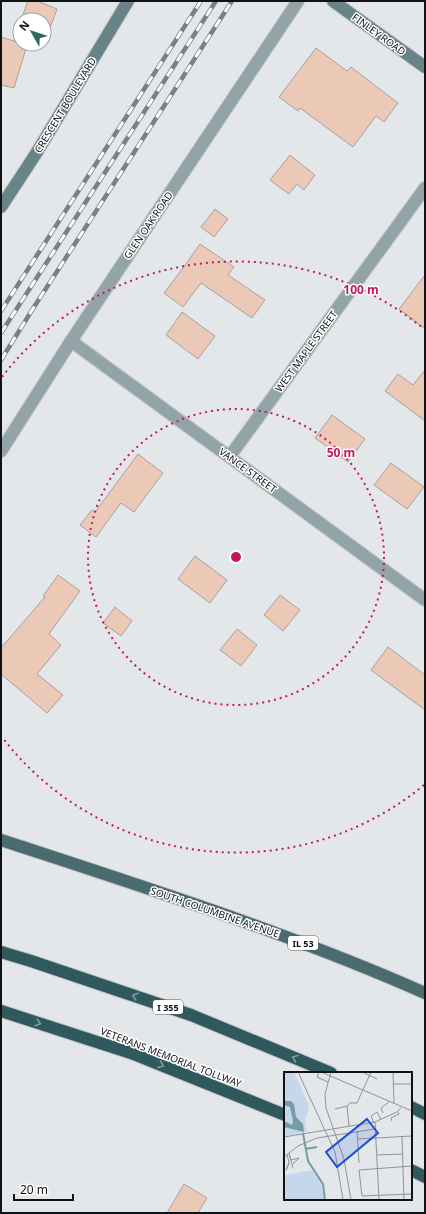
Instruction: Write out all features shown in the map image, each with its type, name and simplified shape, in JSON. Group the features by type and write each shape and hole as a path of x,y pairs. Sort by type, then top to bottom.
{"highway":[{"name":"I 355","path":"1,952 191,1016 329,1072"},
{"name":"VETERANS MEMORIAL TOLLWAY","path":"1,1011 132,1053 284,1115"},
{"path":"412,1108 425,1114"},
{"path":"412,1170 425,1177"}],"main road":[{"name":"SOUTH COLUMBINE AVENUE","path":"1,840 179,898 289,938 425,993"}],"street":[{"name":"CRESCENT BOULEVARD","path":"1,207 37,152 128,1"},
{"name":"GLEN OAK ROAD","path":"1,451 71,341 298,1"},
{"name":"FINLEY ROAD","path":"333,1 425,68"},
{"name":"WEST MAPLE STREET","path":"230,456 425,188"},
{"name":"VANCE STREET","path":"71,341 425,600"}],"building":[{"path":"28,1 37,1 57,9 52,22 52,12 24,12"},
{"path":"1,37 12,40 12,52 25,52 14,88 1,85"},
{"path":"316,48 347,71 351,67 398,103 384,122 376,116 353,147 300,108 298,111 279,97"},
{"path":"290,155 315,175 304,190 297,184 289,194 270,180"},
{"path":"215,209 228,219 214,237 201,227"},
{"path":"200,244 234,267 228,275 265,300 252,318 201,283 183,307 164,293"},
{"path":"425,275 425,329 399,309"},
{"path":"182,312 215,336 198,359 166,335"},
{"path":"425,370 425,421 385,391 398,374 413,385"},
{"path":"332,415 365,439 348,462 315,438"},
{"path":"138,454 163,473 134,512 121,503 96,537 80,525 92,510 95,512"},
{"path":"391,463 424,487 407,509 374,485"},
{"path":"195,556 227,580 210,603 178,579"},
{"path":"58,575 80,591 49,634 61,645 37,674 63,695 47,713 1,674 1,648 45,597 43,596"},
{"path":"280,595 300,610 283,631 264,615"},
{"path":"115,607 132,621 121,636 103,623"},
{"path":"237,629 257,645 241,666 220,650"},
{"path":"388,647 425,675 425,710 371,670"},
{"path":"184,1184 207,1198 198,1213 167,1213"}],"railway":[{"path":"1,311 201,1"},
{"path":"1,333 216,1"},
{"path":"1,360 232,1"}]}
